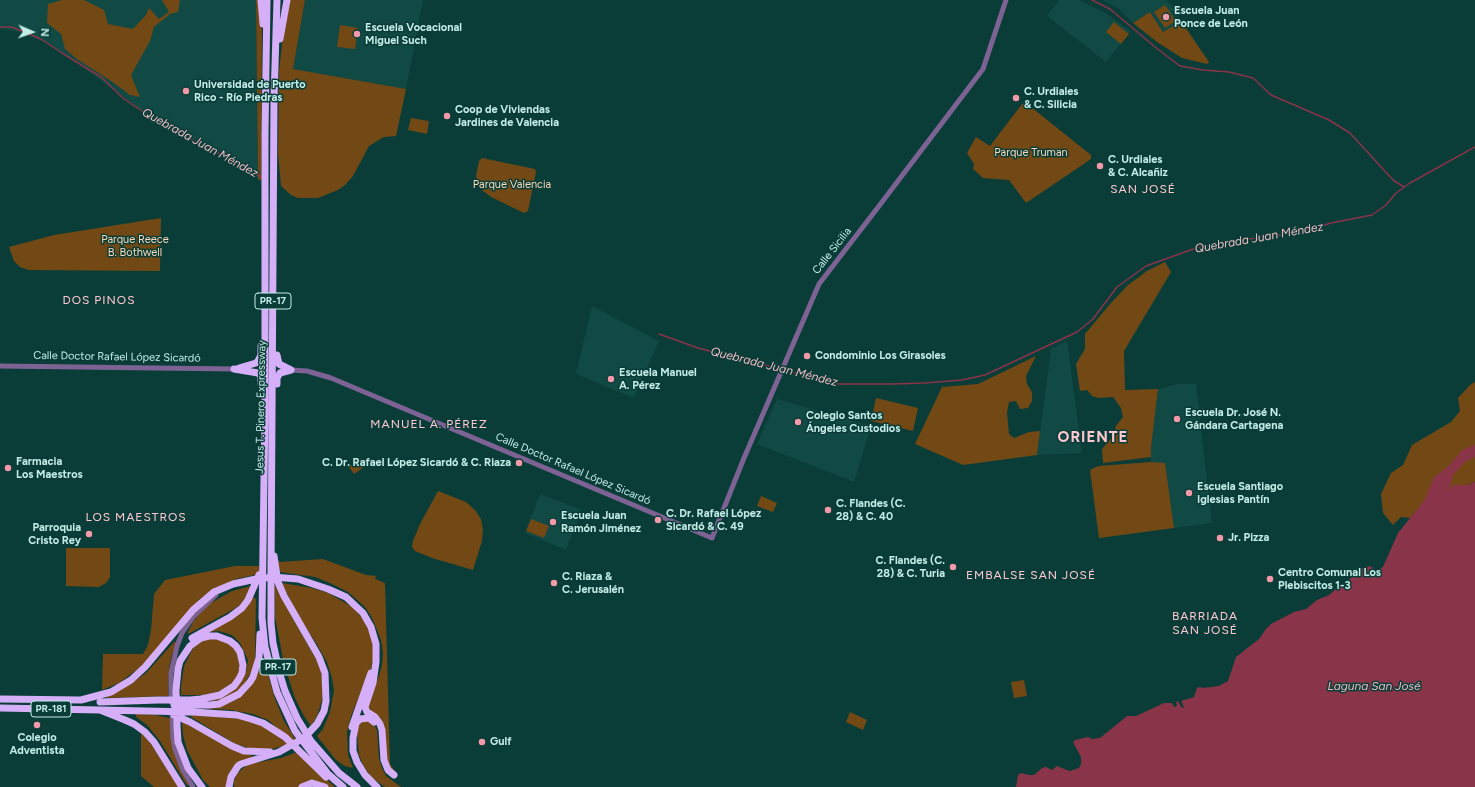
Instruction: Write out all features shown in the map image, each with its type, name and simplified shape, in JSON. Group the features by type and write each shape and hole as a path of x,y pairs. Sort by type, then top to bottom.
{"highway":[{"path":"261,0 266,60"},
{"name":"Jesus T. Pinero Expressway","path":"267,0 264,192 269,333 271,623 276,658 283,686 297,718 311,741 339,773 357,787"},
{"name":"Jesus T. Pinero Expressway","path":"269,333 274,195 274,99 277,0"},
{"path":"276,60 287,0"},
{"path":"234,369 245,367 258,361 261,355 261,346 269,333 277,346 278,363 291,370"},
{"path":"234,369 260,374 269,408"},
{"path":"269,408 277,390 278,376 283,371 291,370"},
{"name":"Jesus T. Pinero Expressway","path":"269,408 262,618 265,647 277,692 294,731 328,774 342,787"},
{"path":"229,787 231,777 238,766 279,752 304,738 317,724 322,715 326,700 327,685 319,657 284,596 278,582 271,520"},
{"path":"171,698 174,667 183,647 192,637 230,617 242,608 253,591 263,564"},
{"path":"12,699 80,700 118,689 131,680 145,667 193,610 214,592 237,582 273,578 298,579 328,589 346,598 362,613 371,627 376,644 376,662 373,683 365,706 367,712 375,717 380,724 382,730 384,760 393,778 383,769 377,726 369,718 360,719 355,726 353,751 357,762 365,775 376,787"},
{"path":"158,705 190,706 219,704 239,694 250,682 259,658 262,618"},
{"path":"190,706 201,699 220,694 234,686 239,679 243,665 242,658 236,646 230,641 217,636 201,638 190,646 180,661 178,669 176,690 178,742 188,768 202,787"},
{"path":"376,662 352,724 350,744 355,764 360,774 376,787"},
{"name":"PR-181","path":"0,698 100,706"},
{"path":"158,705 173,715 190,722 232,746 244,751 263,753 279,752"},
{"name":"PR-181","path":"1,708 158,705"},
{"path":"100,706 134,724 145,732 154,742 182,787"},
{"path":"190,706 237,715 263,723 285,737 318,770 331,781 342,787"},
{"path":"302,787 312,782 325,787"}],"street":[{"name":"Calle Sicilia","path":"712,538 777,380 819,284 983,69 1006,0"},
{"name":"Calle Doctor Rafael López Sicardó","path":"0,366 234,369"},
{"name":"Calle Doctor Rafael López Sicardó","path":"291,370 307,371 331,378 712,538"},
{"path":"194,787 188,781 180,766 172,738 172,662 182,633 193,617 226,586"}],"shaded area":[{"name":"Universidad de Puerto Rico - Río Piedras","path":"0,0 256,0 258,179 219,151 174,135 94,75 50,45 21,32 0,29"},
{"name":"Escuela Vocacional Miguel Such","path":"305,0 423,0 406,89 293,69"},
{"path":"1059,0 1080,0 1107,14 1131,31 1106,62 1047,16"},
{"name":"Escuela Juan Ponce de León","path":"1102,0 1167,0 1181,21 1163,32 1150,12 1133,23 1119,9"},
{"path":"592,306 659,341 634,398 576,374"},
{"path":"1067,341 1082,453 1037,455 1051,349"},
{"path":"1178,384 1196,384 1212,523 1174,528 1165,464 1151,462 1151,448 1158,389"},
{"path":"777,399 871,426 854,482 757,444"},
{"name":"Escuela Juan Ramón Jiménez","path":"540,494 582,510 566,550 525,533"}],"green space":[{"path":"62,0 84,0 104,10 108,24 133,29 146,15 149,8 159,19 169,12 162,0 180,0 178,12 170,14 154,27 150,41 131,75 140,97 130,95 77,59 65,49 61,34 47,23 48,4"},
{"path":"256,0 260,0 262,32 261,181 258,179"},
{"path":"288,0 305,0 293,69 406,89 396,136 384,137 369,146 353,176 345,185 338,190 318,198 298,198 291,195 281,186 278,152 279,71"},
{"path":"1165,5 1176,21 1165,28 1154,12"},
{"path":"1150,12 1163,32 1181,21 1209,62 1207,64 1182,58 1157,42 1133,23"},
{"path":"1114,22 1129,34 1121,44 1106,32"},
{"path":"340,25 358,28 355,49 337,47"},
{"name":"Parque Truman","path":"1026,103 1091,155 1091,159 1026,203 1009,180 983,178 973,169 974,164 967,153 976,137 990,146 1022,104"},
{"path":"411,118 429,121 427,134 408,130"},
{"name":"Parque Valencia","path":"482,158 535,169 536,172 528,211 524,213 491,197 483,191 476,176 479,161"},
{"name":"Parque Reece B. Bothwell","path":"161,218 160,271 29,270 20,267 14,261 9,247 54,235"},
{"path":"1165,262 1171,272 1124,351 1125,390 1158,389 1151,457 1103,463 1102,449 1113,436 1116,426 1123,417 1121,408 1113,397 1099,398 1092,396 1087,390 1080,391 1076,364 1085,349 1085,334 1128,285 1147,271"},
{"path":"1036,356 1026,376 1027,384 1032,392 1032,401 1028,408 1020,409 1016,401 1009,402 1007,413 1009,434 1014,438 1029,432 1040,431 1037,455 963,465 915,444 942,387 978,384"},
{"path":"1475,382 1475,482 1467,485 1453,485 1449,493 1425,501 1410,518 1401,517 1393,525 1383,513 1381,494 1391,473 1403,465 1412,445 1451,422 1460,411 1458,398 1470,385"},
{"path":"876,398 918,408 913,431 871,421"},
{"path":"361,458 367,465 354,474 349,467"},
{"path":"1151,462 1165,463 1174,528 1099,538 1090,470 1098,466"},
{"path":"438,491 466,502 475,510 481,519 483,530 482,541 473,570 432,558 415,551 412,547 420,524"},
{"path":"761,496 777,503 773,512 757,506"},
{"path":"531,519 549,526 544,538 526,531"},
{"path":"66,548 110,548 110,577 106,583 99,587 66,586"},
{"path":"323,559 366,575 376,576 375,579 385,583 390,764 398,776 387,764 385,734 368,706 371,694 379,676 383,653 381,640 372,618 365,607 348,592 315,577 280,572 278,560 280,562"},
{"path":"235,566 259,566 259,574 236,579 211,591 200,599 143,665 119,683 102,690 103,654 143,654 148,645 151,630 154,594 165,580"},
{"path":"275,583 277,583 292,617 321,668 323,690 322,700 317,716 311,726 295,698 284,664 275,617"},
{"path":"282,583 312,588 328,593 354,608 364,621 372,637 374,657 371,668 351,716 347,732 348,755 353,768 345,766 336,760 317,736 323,729 330,712 334,691 332,678 327,662 296,612"},
{"path":"251,586 247,596 241,604 187,634 193,622 209,604 232,591"},
{"path":"253,597 256,599 255,659 253,668 245,683 238,691 221,700 212,701 211,700 239,684 246,672 248,660 240,643 232,635 219,631 206,632"},
{"path":"218,638 232,645 241,661 237,680 226,689 217,692 204,695 181,695 184,666 192,650 204,639"},
{"path":"175,641 176,644 169,668 168,696 107,698 147,672"},
{"path":"263,660 274,696 284,721 296,740 293,742 268,720 253,714 231,710 199,708 227,704 235,699 256,678"},
{"path":"1024,680 1027,696 1014,698 1011,682"},
{"path":"850,712 867,720 863,730 846,722"},
{"path":"136,714 155,715 170,718 191,787 186,784 160,741 147,725 136,717"},
{"path":"192,715 244,719 263,725 289,744 269,750 251,749 234,743 191,717"},
{"path":"366,720 374,725 377,730 379,759 386,776 401,787 385,787 371,777 363,765 359,755 357,734 359,723"},
{"path":"182,722 252,756 252,758 245,760 228,787 210,787 203,780 187,750 183,735"},
{"path":"141,732 149,741 179,787 154,787 141,776"},
{"path":"297,752 335,787 328,787 313,781 306,782 299,787 234,787 234,781 237,774 249,764 281,758"}],"water":[{"name":"Laguna San José","path":"1475,445 1475,457 1466,461 1453,475 1449,491 1453,485 1467,485 1475,482 1475,787 1016,787 1018,775 1021,773 1034,775 1042,768 1046,767 1052,770 1057,766 1070,771 1079,768 1081,764 1081,757 1073,742 1075,740 1088,737 1092,739 1100,738 1127,716 1136,716 1164,703 1172,703 1174,707 1177,706 1176,702 1178,701 1182,708 1184,707 1181,701 1194,697 1197,688 1219,686 1228,681 1236,657 1259,639 1271,624 1294,612 1306,609 1317,600 1329,595 1336,589 1345,585 1347,587 1351,584 1349,579 1354,576 1359,568 1370,566 1378,570 1383,567 1398,533 1424,501 1434,477 1450,465 1462,450"}],"waterway":[{"path":"1092,0 1110,9 1180,66 1229,72 1253,78 1271,95 1329,120 1350,133 1393,180 1404,187"},
{"name":"Quebrada Juan Méndez","path":"0,27 12,27 41,39 101,77 124,99 163,125 263,178"},
{"name":"Quebrada Juan Méndez","path":"784,370 836,384 925,383 962,380 985,375 1077,332 1093,319 1117,287 1146,266 1196,248 1219,243 1301,232 1331,223 1372,215 1386,205 1396,193 1410,183 1475,147"},
{"name":"Quebrada Juan Méndez","path":"659,334 698,348 780,369"}],"place":[{"name":"Escuela Juan Ponce de León","path":"1166,17"},
{"name":"Escuela Vocacional Miguel Such","path":"357,34"},
{"name":"Universidad de Puerto Rico - Río Piedras","path":"186,91"},
{"name":"C. Urdiales & C. Silicia","path":"1016,98"},
{"name":"Coop de Viviendas Jardines de Valencia","path":"447,116"},
{"name":"C. Urdiales & C. Alcañiz","path":"1100,166"},
{"name":"Condominio Los Girasoles","path":"807,356"},
{"name":"Escuela Manuel A. Pérez","path":"611,379"},
{"name":"Escuela Dr. José N. Gándara Cartagena","path":"1177,419"},
{"name":"Colegio Santos Ángeles Custodios","path":"798,422"},
{"name":"C. Dr. Rafael López Sicardó & C. Riaza","path":"519,463"},
{"name":"Farmacia Los Maestros","path":"8,468"},
{"name":"Escuela Santiago Iglesias Pantín","path":"1189,493"},
{"name":"C. Flandes (C. 28) & C. 40","path":"828,510"},
{"name":"C. Dr. Rafael López Sicardó & C. 49","path":"658,520"},
{"name":"Escuela Juan Ramón Jiménez","path":"553,522"},
{"name":"Parroquia Cristo Rey","path":"89,534"},
{"name":"Jr. Pizza","path":"1220,538"},
{"name":"C. Flandes (C. 28) & C. Turia","path":"953,567"},
{"name":"Centro Comunal Los Plebiscitos 1-3","path":"1270,579"},
{"name":"C. Riaza & C. Jerusalén","path":"554,583"},
{"name":"Colegio Adventista","path":"37,725"},
{"name":"Gulf","path":"482,742"}],"district":[{"name":"SAN JOSÉ","path":"1143,189"},
{"name":"DOS PINOS","path":"99,300"},
{"name":"MANUEL A. PÉREZ","path":"429,424"},
{"name":"ORIENTE","path":"1093,438"},
{"name":"LOS MAESTROS","path":"136,517"},
{"name":"EMBALSE SAN JOSÉ","path":"1031,575"},
{"name":"BARRIADA SAN JOSÉ","path":"1205,623"}]}
